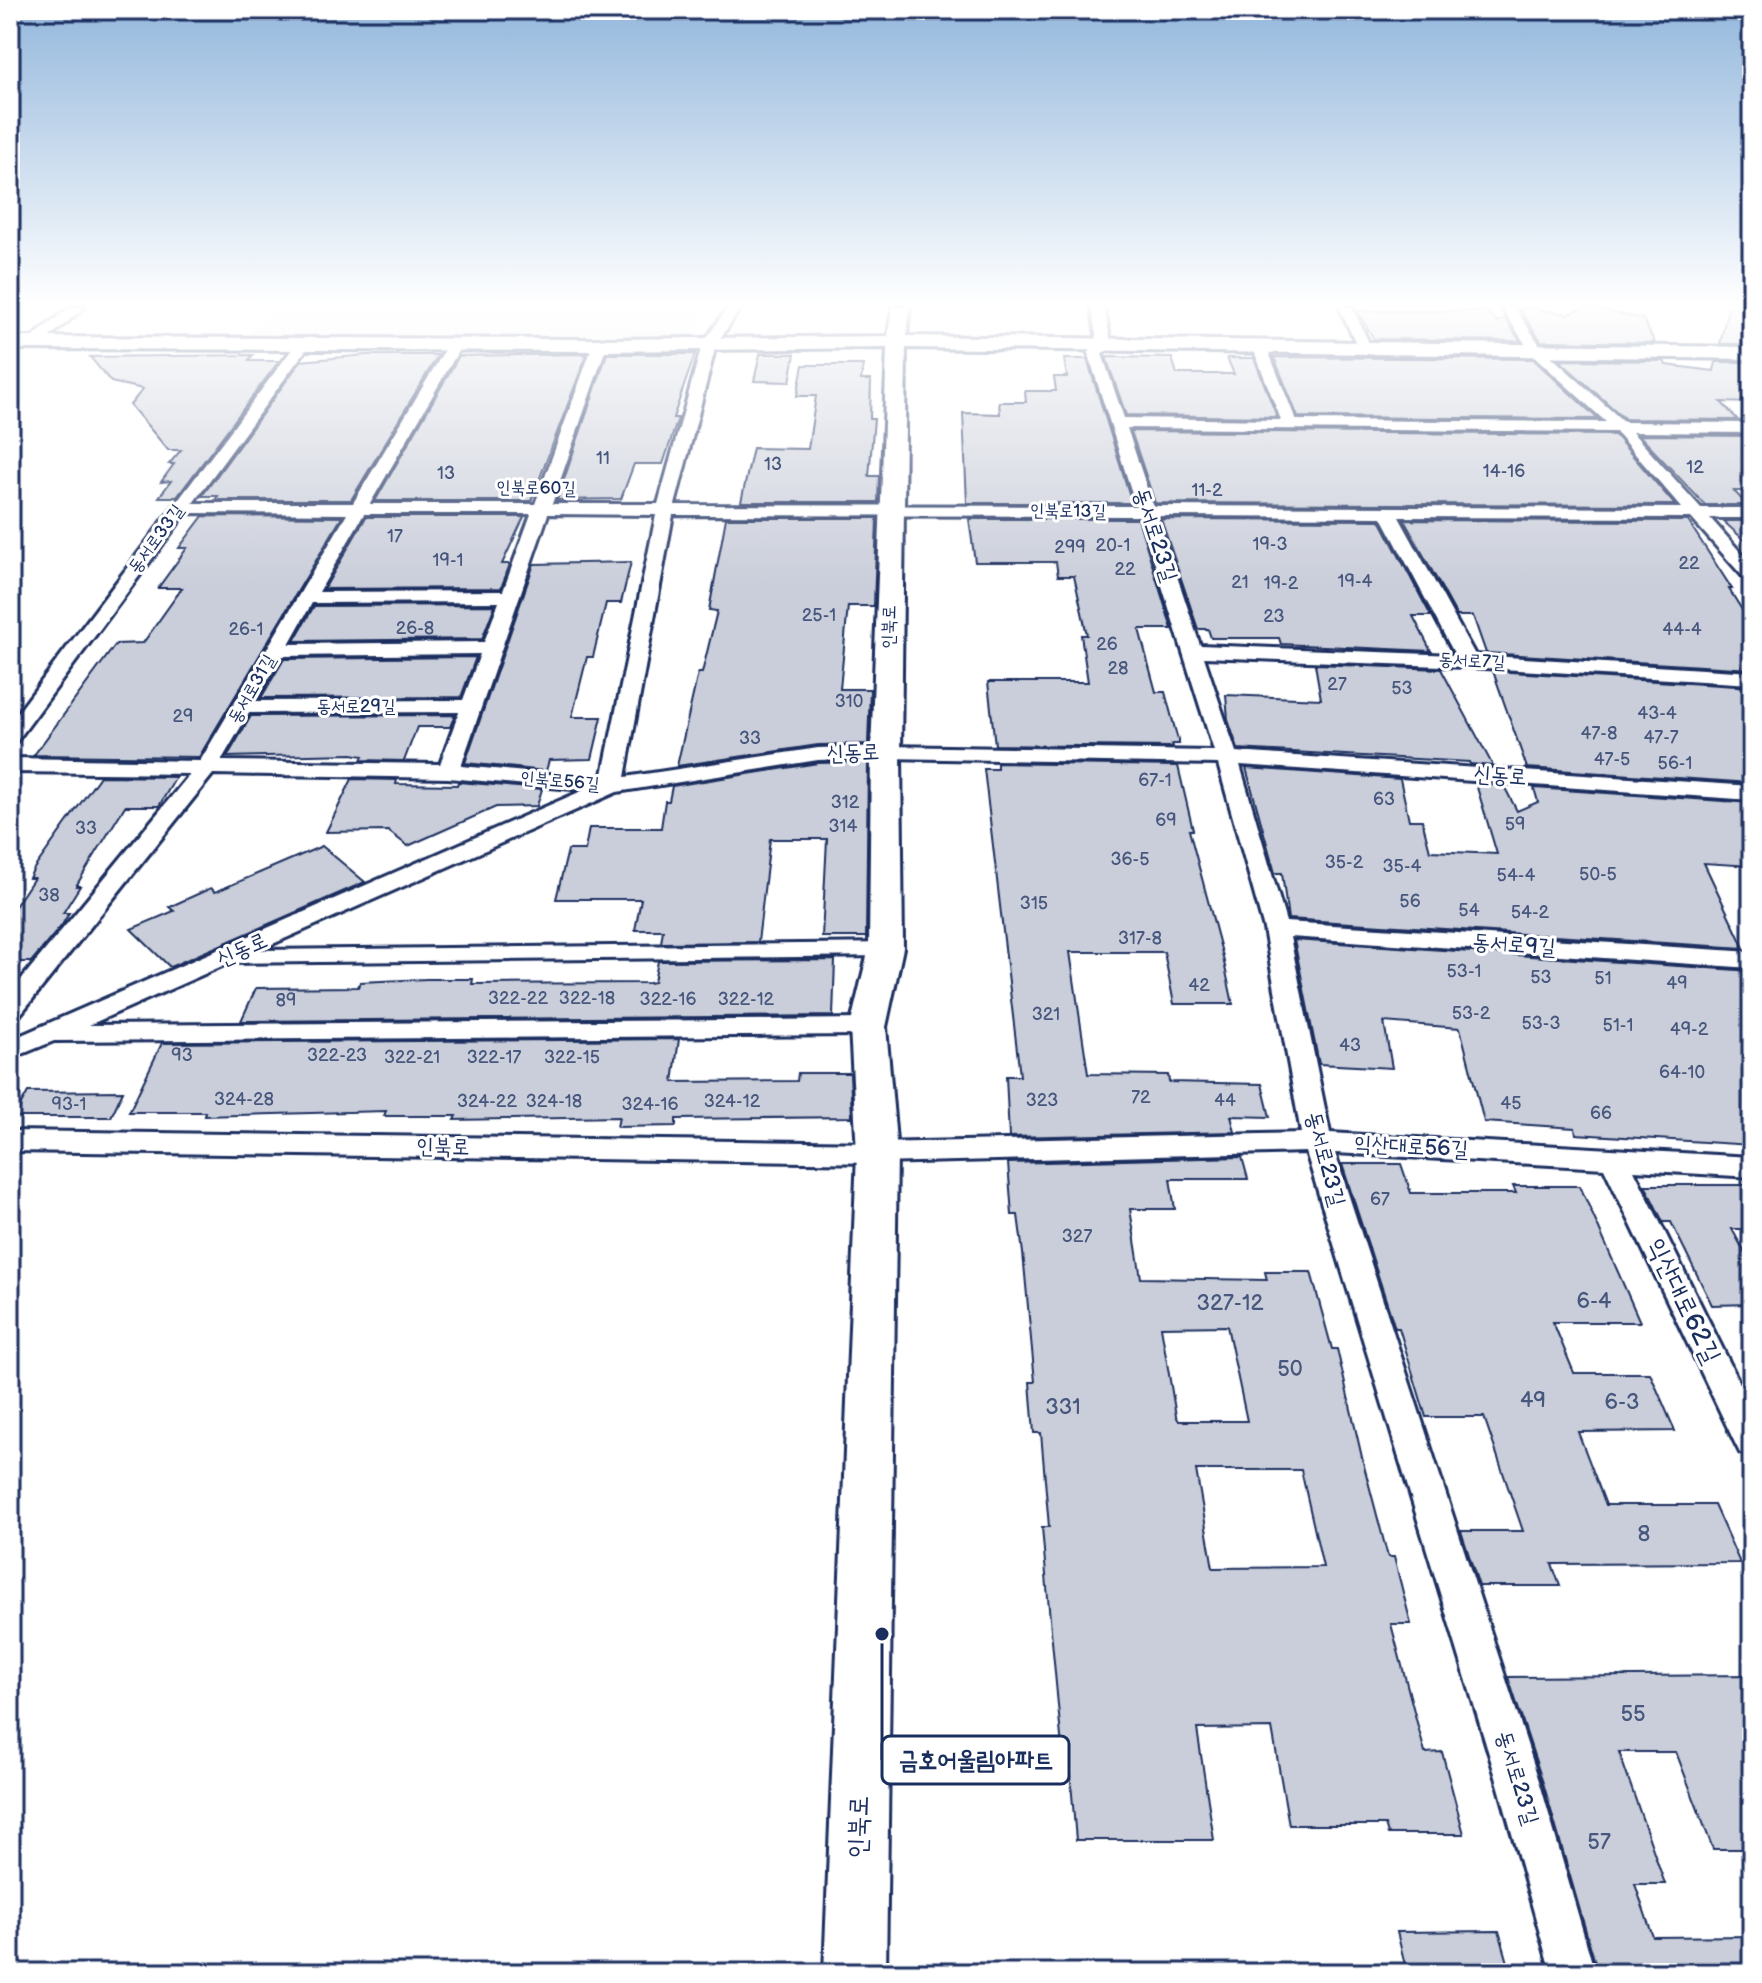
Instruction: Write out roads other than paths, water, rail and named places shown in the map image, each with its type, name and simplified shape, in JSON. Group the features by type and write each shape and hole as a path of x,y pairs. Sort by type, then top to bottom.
{"street":[{"name":"동서로33길","path":"10,737 261,400"},
{"name":"동서로31길","path":"10,1010 206,769 423,400"},
{"path":"448,771 581,400"},
{"name":"인북로56길","path":"10,765 448,771 612,786 665,510 694,400"},
{"name":"인북로","path":"855,1973 877,1153 868,1027 886,948 892,400"},
{"name":"동서로23길","path":"1110,400 1227,758 1276,929 1317,1142 1520,1787 1573,1973"},
{"path":"1280,400 1290,424"},
{"path":"1590,400 1620,427 1752,576"},
{"path":"1118,423 1752,428"},
{"name":"인북로60길","path":"179,508 892,509"},
{"name":"인북로13길","path":"892,509 1752,513"},
{"path":"1387,511 1468,661"},
{"path":"305,598 510,596"},
{"path":"274,650 491,648"},
{"name":"동서로7길","path":"1193,651 1468,661 1752,678"},
{"name":"동서로29길","path":"242,707 470,706"},
{"name":"신동로","path":"10,1050 612,786 818,754 886,752 1227,758 1752,793"},
{"name":"동서로9길","path":"1276,929 1752,960"},
{"path":"224,958 886,948"},
{"path":"47,1034 868,1027"},
{"name":"인북로","path":"10,1141 877,1153"},
{"name":"익산대로56길","path":"877,1153 1317,1142 1752,1167"},
{"name":"익산대로62길","path":"1614,1159 1752,1443"}],"place":[{"name":"금호어울림아파트","path":"882,1634"}]}
